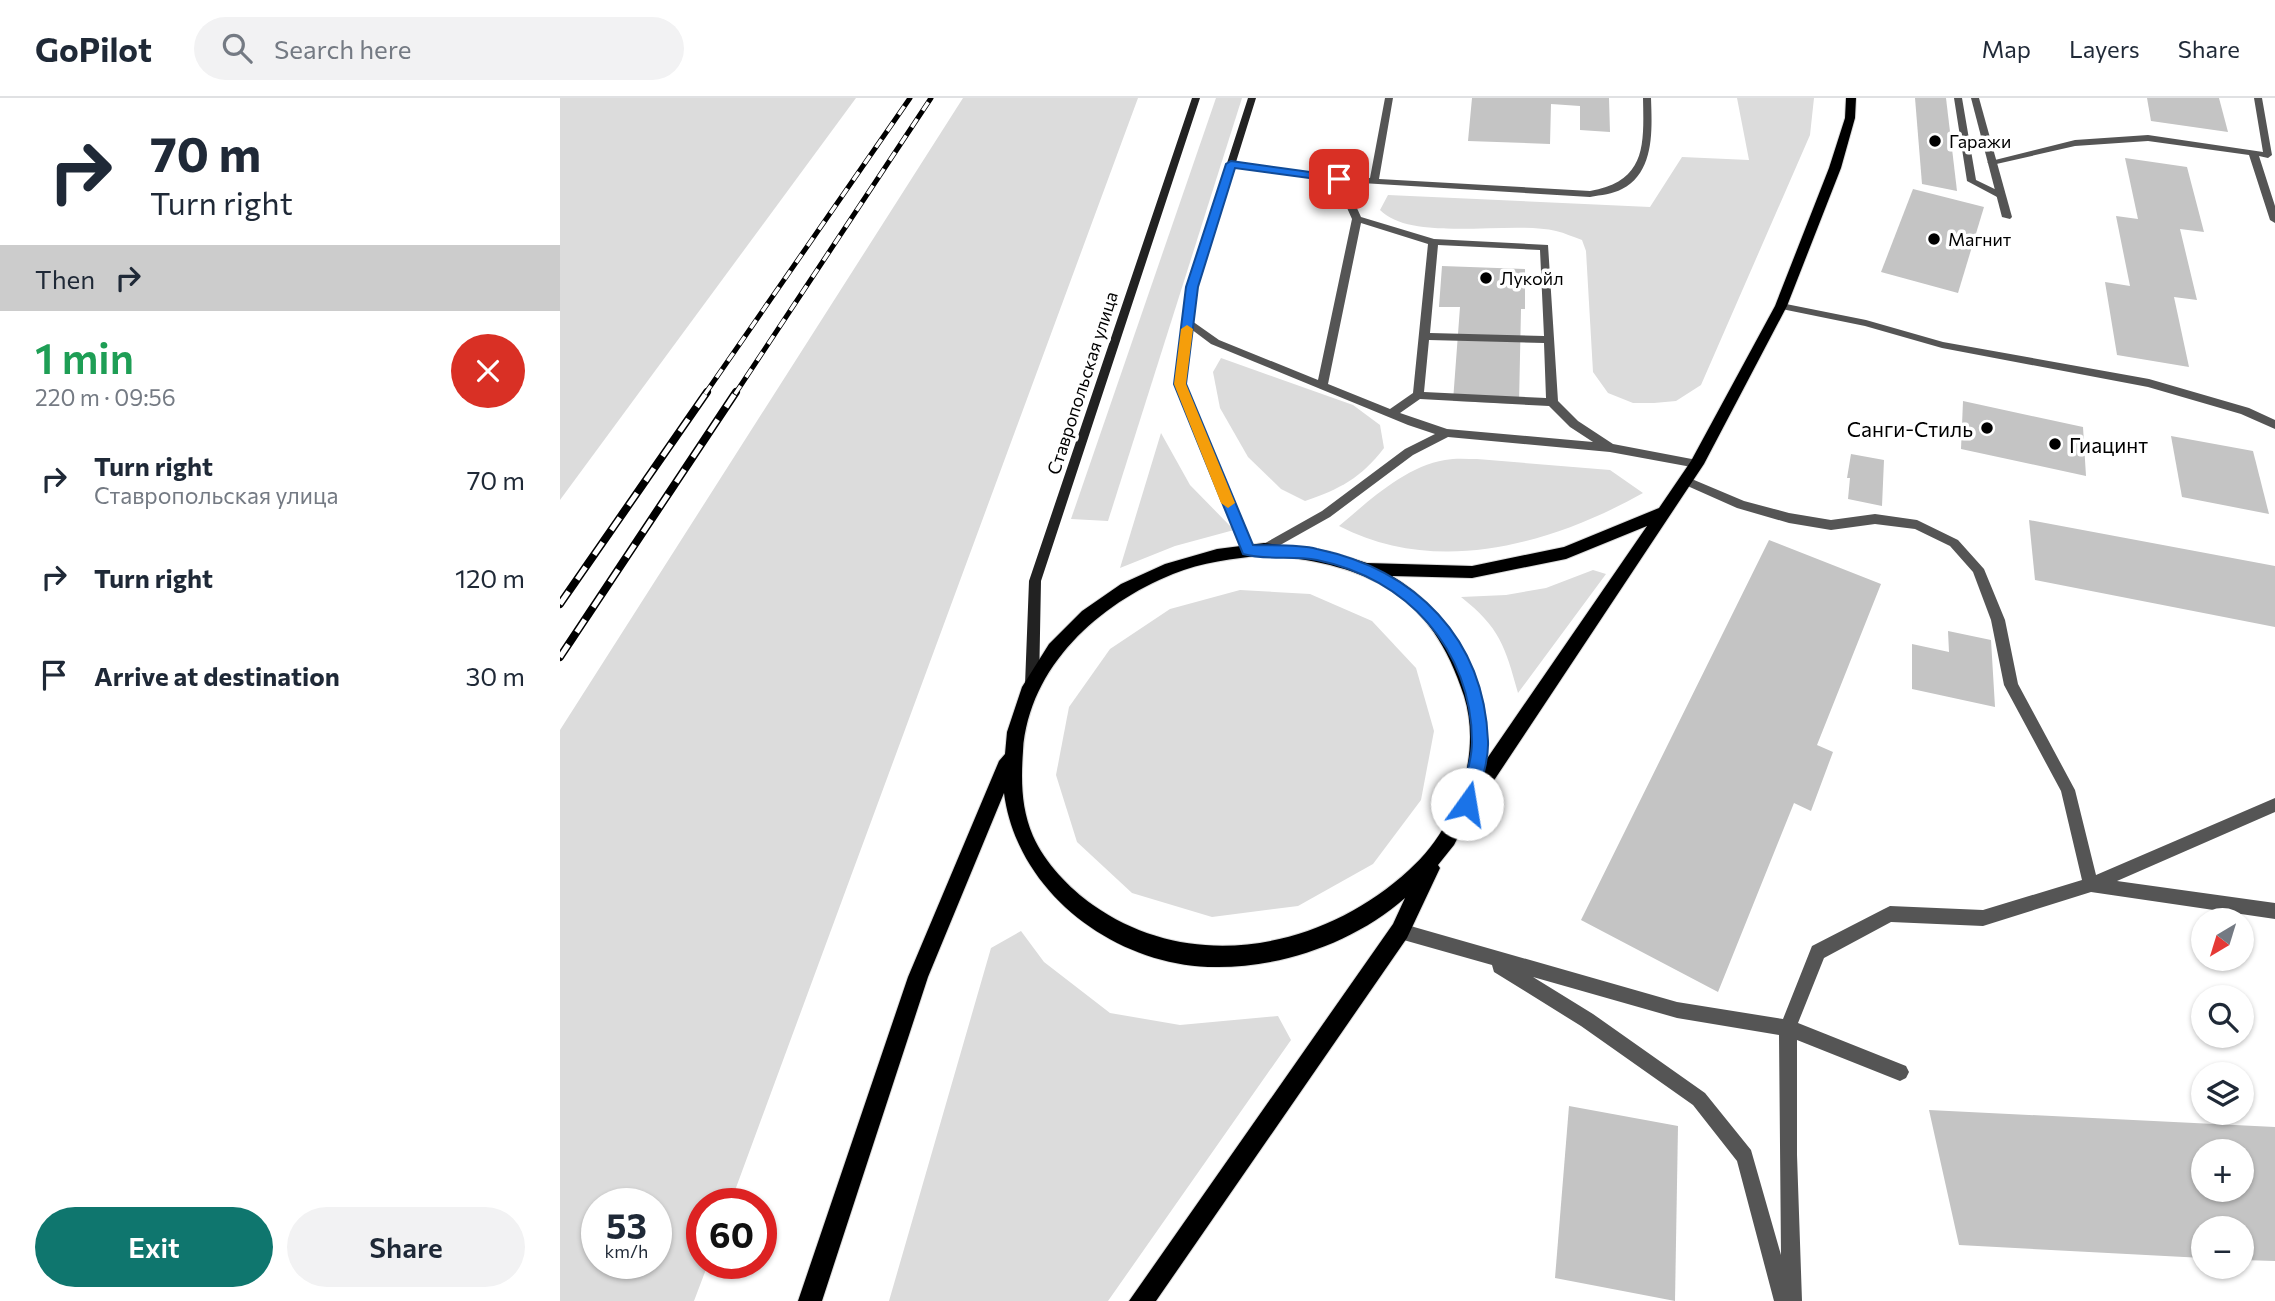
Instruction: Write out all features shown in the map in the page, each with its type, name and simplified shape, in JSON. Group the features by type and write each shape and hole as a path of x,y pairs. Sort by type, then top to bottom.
{"main road":[{"name":"Ставропольская улица","path":"1032,685 1035,582 1196,98"},
{"path":"1252,98 1192,287 1180,384 1256,549"},
{"path":"1141,1301 1400,931 1435,858 1454,831 1467,804 1688,481 1781,306 1835,168 1850,118 1851,98"},
{"path":"1364,569 1472,572 1566,553 1665,512"},
{"path":"810,1301 918,977 1011,754 1018,719 1032,685 1061,641 1100,605 1146,577 1196,558 1256,549 1316,554 1364,569 1413,597 1450,637 1474,687 1480,744 1467,804"},
{"path":"1011,754 1014,809 1034,860 1072,905 1126,938 1190,955 1260,955 1328,936 1388,903 1435,858"}],"street":[{"path":"1374,181 1389,98"},
{"path":"1231,164 1339,179 1590,194 1620,186 1637,172 1648,141 1647,98"},
{"path":"1958,98 1972,181 2001,197"},
{"path":"1975,98 2007,217"},
{"path":"1993,162 2075,143 2148,138 2268,155 2258,98"},
{"path":"2253,153 2275,220"},
{"path":"1322,386 1357,219 1339,179"},
{"path":"1357,219 1433,242 1545,247 1552,402"},
{"path":"1418,395 1433,242"},
{"path":"1781,306 1866,323 1942,345 2149,383 2245,411 2275,425"},
{"path":"1188,323 1215,342 1446,433 1610,448 1697,464"},
{"path":"1424,336 1549,340"},
{"path":"1391,413 1418,395 1552,402 1574,424 1610,448"},
{"path":"1256,549 1326,514 1409,452 1446,433"},
{"path":"1688,481 1741,505 1789,518 1831,525 1875,519 1917,525 1954,543 1978,569 1998,620 2011,685 2068,790 2091,885"},
{"path":"1792,1301 1788,1028 1818,952 1890,914 1983,918 2091,885 2275,805"},
{"path":"2091,885 2275,911"},
{"path":"1400,931 1676,1010 1788,1028 1900,1072"},
{"path":"1488,958 1587,1020 1699,1099 1745,1156 1784,1301"}],"shaded area":[{"path":"560,98 856,98 560,500"},
{"path":"963,98 1138,98 736,1188 686,1188 686,1279 702,1279 694,1301 560,1301 560,730"},
{"path":"1216,98 1242,98 1108,521 1071,519"},
{"path":"1737,98 1814,98 1810,135 1701,385 1676,401 1633,403 1608,393 1593,372 1586,251 1582,240 1537,228 1463,229 1415,226 1395,220 1380,210 1388,195 1650,207 1682,157 1749,160"},
{"path":"1221,358 1353,405 1380,425 1384,448 1358,475 1318,497 1305,501 1281,489 1248,457 1220,408 1213,372"},
{"path":"1161,433 1190,485 1234,530 1175,546 1120,568"},
{"path":"1477,459 1610,470 1643,493 1571,527 1494,548 1415,550 1376,541 1339,526 1388,486 1415,470 1445,460"},
{"path":"1593,570 1606,574 1518,693 1499,639 1485,618 1461,597 1506,595 1546,588"},
{"path":"1240,590 1310,594 1372,621 1416,668 1434,731 1421,800 1373,864 1298,906 1212,917 1132,893 1077,842 1056,775 1069,707 1110,649 1170,609"},
{"path":"1021,931 1044,962 1110,1013 1180,1025 1278,1016 1291,1040 1108,1301 889,1301 991,948"}],"building":[{"path":"1472,98 1609,98 1610,132 1580,130 1580,106 1551,104 1550,144 1468,141"},
{"name":"Гаражи","path":"1915,98 1946,98 1957,191 1922,184"},
{"path":"2147,98 2219,98 2228,132 2151,121"},
{"path":"2125,158 2187,167 2204,232 2180,229 2197,300 2174,297 2189,367 2117,355 2105,282 2130,286 2116,216 2138,219"},
{"name":"Магнит","path":"1913,189 1984,207 1958,293 1881,272"},
{"path":"1442,266 1525,269 1525,309 1521,309 1519,404 1453,401 1460,307 1439,307"},
{"path":"1963,401 2083,427 2086,476 1961,449"},
{"path":"2171,436 2253,451 2269,514 2182,497"},
{"path":"1851,454 1884,460 1882,506 1848,499 1850,478 1847,478"},
{"path":"2029,520 2275,566 2275,627 2035,580"},
{"path":"1769,540 1881,584 1817,745 1833,752 1811,811 1794,803 1718,992 1581,920"},
{"path":"1948,631 1991,640 1995,707 1912,689 1912,644 1949,652"},
{"path":"1569,1106 1678,1126 1675,1301 1555,1278"},
{"path":"1929,1110 2191,1123 2191,1125 2275,1127 2275,1261 2254,1260 2254,1216 2191,1216 2191,1257 1959,1245"}],"railway":[{"path":"705,394 910,98"},
{"path":"735,394 931,98"},
{"path":"560,604 707,392"},
{"path":"560,657 736,392"}],"slow traffic":[{"path":"1187,329 1180,384 1228,503"}],"place":[{"name":"Гаражи","path":"1935,141"},
{"name":"Магнит","path":"1934,239"},
{"name":"Лукойл","path":"1486,278"},
{"name":"Санги-Стиль","path":"1987,428"},
{"name":"Гиацинт","path":"2055,444"}],"route":[{"path":"1339,179 1231,164 1192,287 1180,384 1248,550 1316,554 1364,569 1413,597 1450,637 1474,687 1480,744 1467,804"}]}
